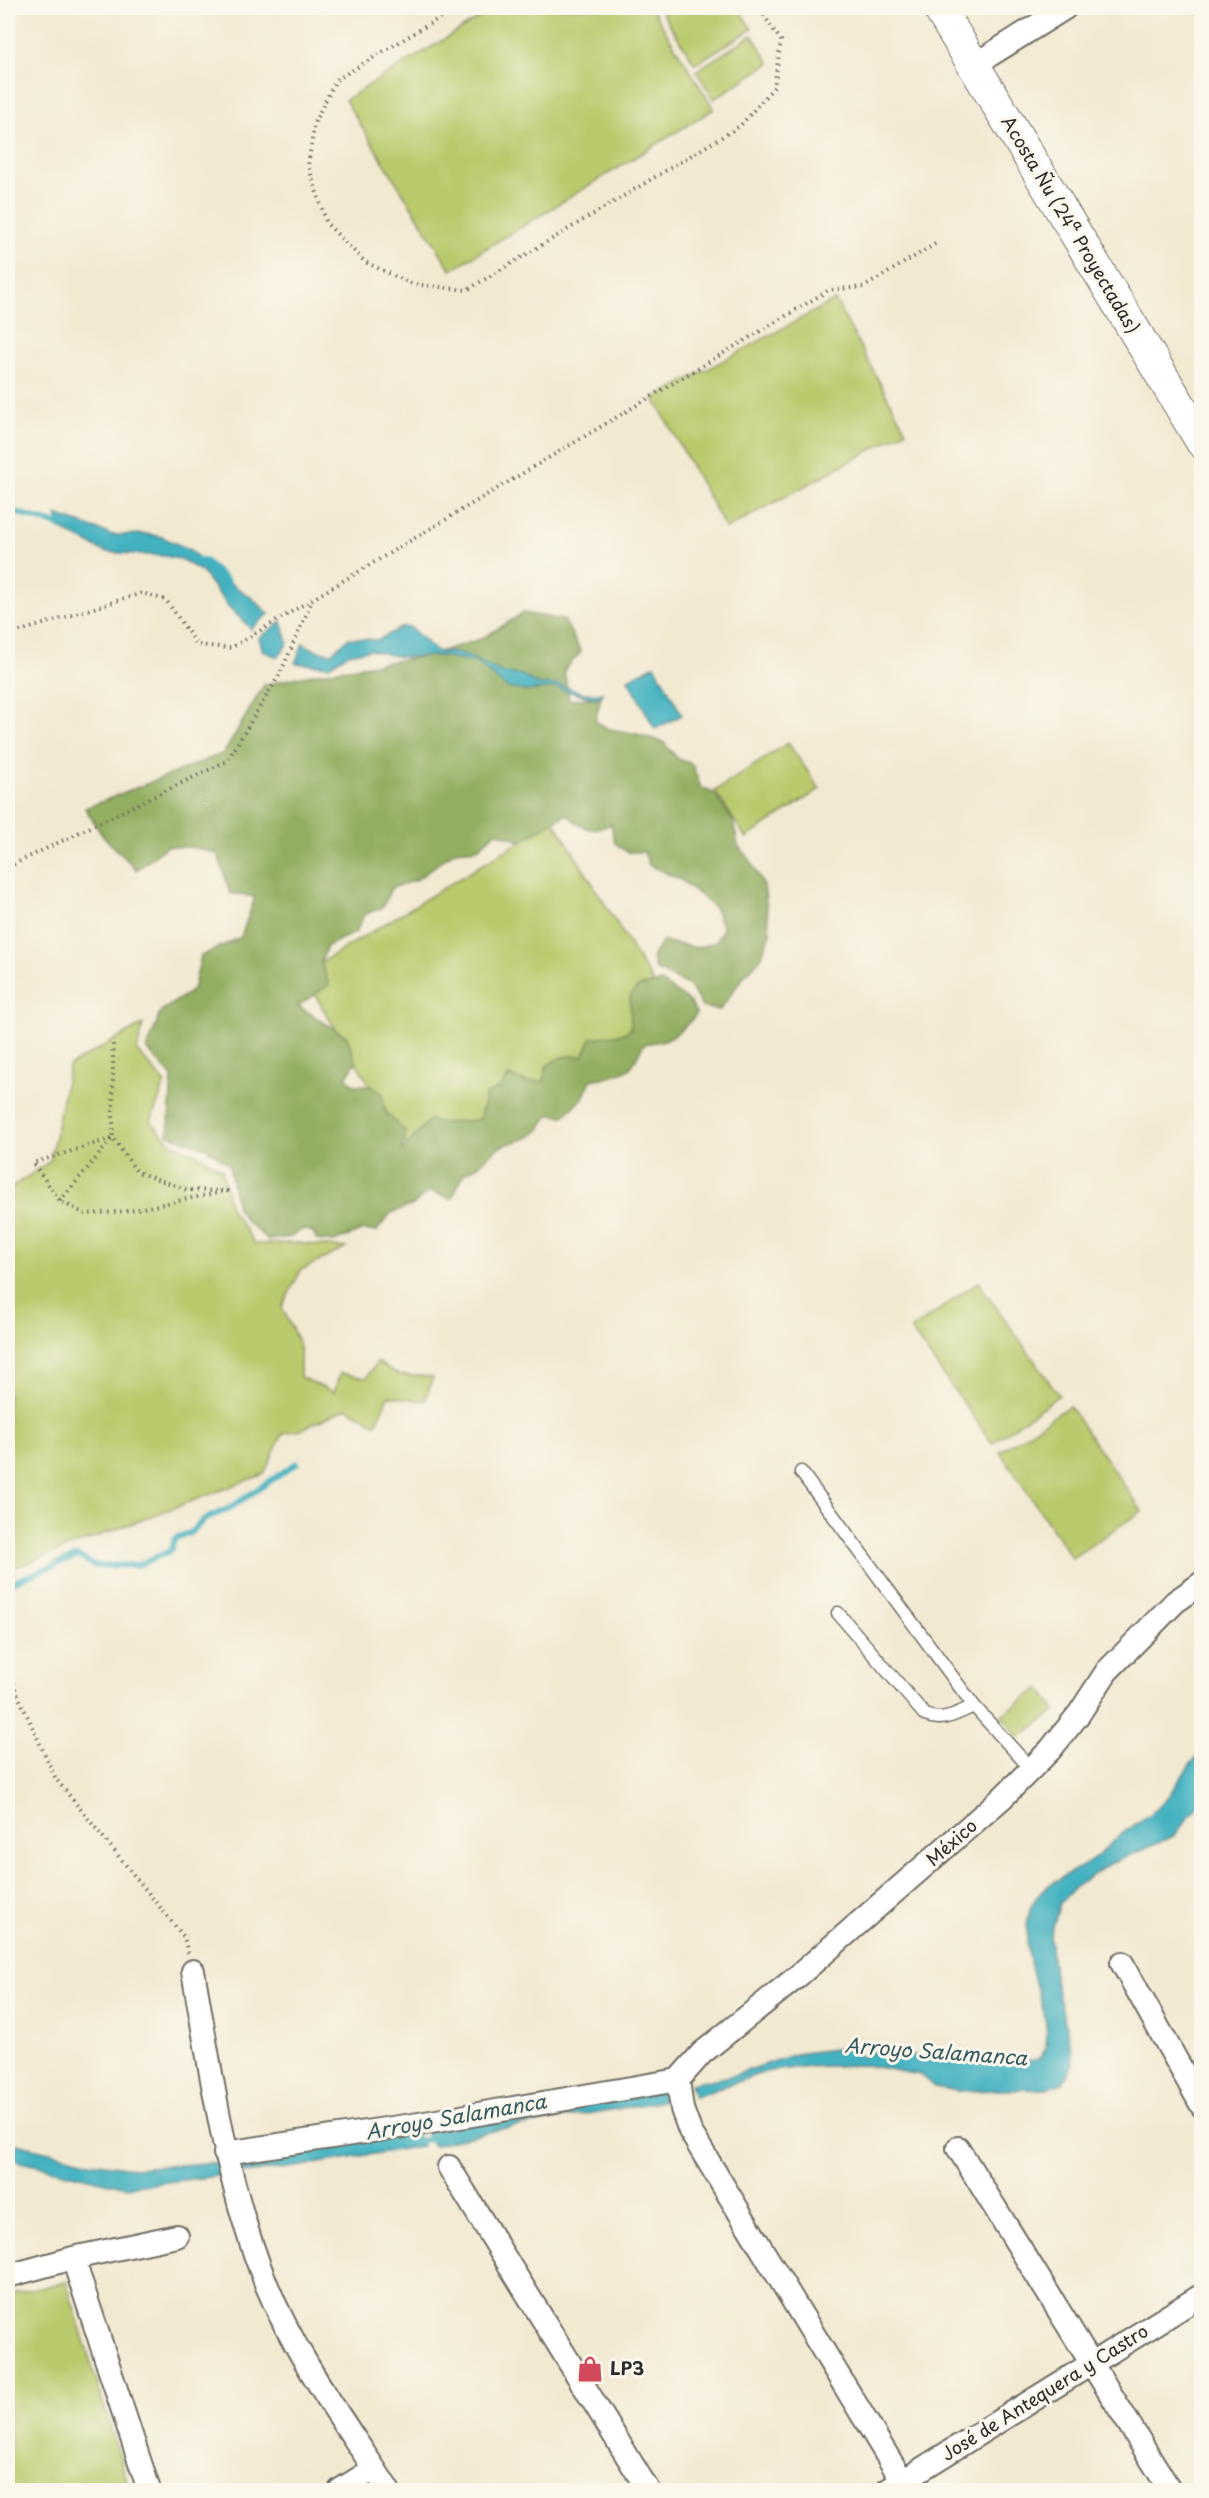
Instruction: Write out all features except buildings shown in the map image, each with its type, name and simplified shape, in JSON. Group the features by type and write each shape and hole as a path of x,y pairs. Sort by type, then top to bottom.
{"street":[{"name":"Acosta Ñu (24ª Proyectadas)","path":"939,8 981,60"},
{"name":"Acosta Ñu (24ª Proyectadas)","path":"958,8 981,60 1101,257 1202,442"},
{"path":"981,60 1065,8"},
{"name":"Acosta Ñu (24ª Proyectadas)","path":"1101,257 1202,404"},
{"name":"México","path":"680,2092 702,2053 798,1976 1002,1798 1079,1714 1107,1671 1175,1602 1202,1583"},
{"path":"1122,1963 1202,2106"},
{"path":"193,1971 225,2153 267,2287 296,2346 388,2490"},
{"path":"225,2153 419,2124 680,2092 690,2131 900,2487"},
{"path":"958,2148 1170,2490"},
{"path":"449,2167 648,2490"},
{"path":"8,2276 73,2258 177,2236"},
{"path":"73,2258 149,2490"},
{"name":"José de Antequera y Castro","path":"900,2487 1202,2295"},
{"path":"340,2490 375,2469"}],"lane":[{"path":"801,1472 974,1706 1031,1769"},
{"path":"838,1613 925,1715 934,1719 944,1719 974,1706"}],"path":[{"path":"456,8 336,80 315,121 308,165 327,224 365,262 412,284 466,290 740,126 774,87 781,41 759,8"},
{"path":"8,635 142,592 166,600 197,645 231,648 829,290 864,287 937,243"},
{"path":"8,867 227,761 281,672 312,600"},
{"path":"113,1041 113,1138 137,1172 189,1190 227,1191 128,1211 85,1214 60,1201 33,1163 113,1138"},
{"path":"60,1201 113,1138"},
{"path":"8,1629 10,1671 16,1691 56,1779 184,1937 193,1971"}],"green space":[{"path":"495,8 651,8 714,109 451,270 345,100"},
{"path":"659,8 738,8 752,29 695,64"},
{"path":"752,35 770,63 714,99 696,71"},
{"path":"835,300 906,431 726,529 654,398"},
{"path":"523,613 564,620 581,652 564,670 569,700 601,697 595,721 609,729 663,742 678,759 692,764 701,788 714,793 733,821 738,846 749,858 764,886 770,934 761,958 743,977 720,1010 702,1007 690,986 655,969 652,957 663,941 697,948 716,942 723,928 714,907 681,880 649,865 644,852 627,852 615,843 611,824 592,829 582,827 567,814 521,841 496,832 477,849 455,851 416,880 391,888 383,907 364,915 356,932 327,946 321,962 329,985 298,1006 347,1037 356,1062 346,1077 354,1085 369,1085 382,1093 385,1111 406,1133 402,1151 429,1120 447,1123 479,1120 486,1094 500,1088 509,1076 526,1082 544,1081 546,1067 563,1057 583,1057 591,1038 622,1034 631,1029 630,997 638,987 661,982 689,1001 697,1014 674,1035 662,1041 644,1044 630,1069 591,1080 583,1098 564,1116 549,1115 534,1135 498,1148 478,1166 464,1173 452,1199 429,1191 413,1205 391,1213 376,1232 363,1230 334,1242 317,1240 313,1232 303,1229 291,1237 268,1240 246,1221 237,1208 229,1165 207,1148 168,1135 172,1077 147,1049 161,1011 193,990 201,956 241,937 255,897 230,893 218,854 196,848 167,846 137,870 102,835 85,808 224,753 264,685 307,675 426,656 481,639"},
{"path":"788,743 820,789 746,838 715,791"},
{"path":"554,821 668,1007 415,1159 302,974"},
{"path":"143,1024 137,1051 165,1083 151,1121 170,1143 195,1153 222,1169 230,1208 255,1244 297,1243 346,1248 301,1270 282,1307 300,1346 300,1377 334,1392 340,1373 366,1378 377,1362 399,1375 433,1377 425,1401 388,1396 376,1424 347,1408 300,1430 283,1433 264,1474 8,1570 8,1190 50,1161 69,1066"},
{"path":"978,1282 1059,1395 992,1443 911,1330"},
{"path":"1069,1406 1142,1511 1072,1558 1000,1452"},
{"path":"1040,1688 1056,1711 1018,1738 1002,1715"},
{"path":"66,2282 130,2490 8,2490 8,2295"}],"water":[{"path":"56,515 113,535 147,534 162,537 190,550 269,614 251,629 228,606 202,572 183,560 165,556 105,552 60,529"},
{"path":"282,621 288,643 278,657 263,651 259,638"},
{"path":"402,627 410,627 436,651 464,654 503,673 522,675 538,685 563,686 583,693 603,693 601,697 589,697 556,688 526,691 507,688 476,662 441,656 400,657 370,650 348,654 329,666 295,663 303,643 315,650 331,653 349,638 378,640"},
{"path":"655,665 682,715 655,729 628,679"},
{"path":"1201,1752 1201,1802 1174,1836 1108,1865 1074,1888 1060,1903 1050,1937 1054,1976 1072,2051 1073,2064 1063,2083 1046,2089 957,2091 934,2087 920,2075 865,2065 801,2067 765,2072 695,2097 690,2084 735,2075 795,2054 849,2047 861,2057 877,2050 901,2056 1030,2060 1039,2058 1047,2042 1047,2031 1028,1952 1027,1924 1031,1907 1043,1890 1095,1858 1119,1836 1157,1809"},
{"path":"662,2090 663,2101 501,2129 433,2146 425,2131"},
{"path":"416,2133 422,2146 296,2167 235,2174 230,2161"},
{"path":"8,2142 91,2162 133,2168 222,2162 225,2175 126,2187 8,2159"}],"waterway":[{"path":"8,510 65,527"},
{"path":"194,559 205,561 227,581"},
{"path":"8,1584 77,1556 96,1566 138,1565 170,1551 175,1538 190,1533 205,1519 230,1508 297,1463"},
{"name":"Arroyo Salamanca","path":"413,2142 436,2138"}],"place":[{"name":"LP3","path":"590,2369"}]}
